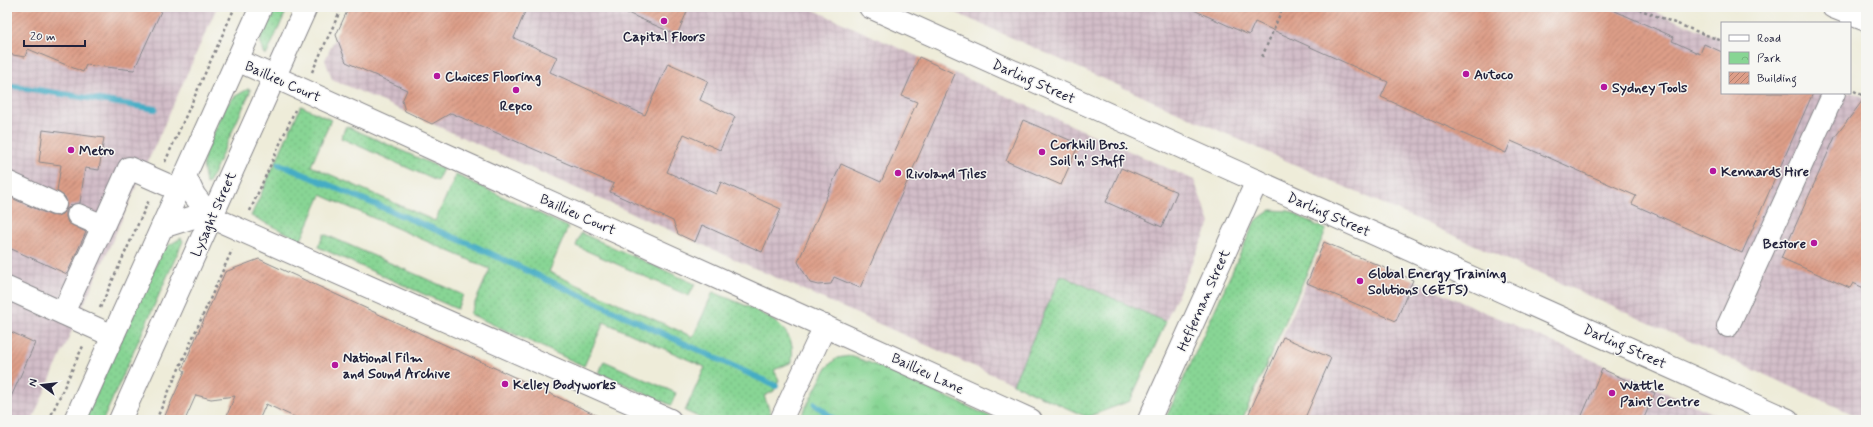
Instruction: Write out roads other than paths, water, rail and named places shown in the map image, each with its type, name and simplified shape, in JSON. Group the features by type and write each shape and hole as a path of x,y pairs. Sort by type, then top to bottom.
{"street":[{"path":"76,420 261,7"},
{"name":"Lysaght Street","path":"120,420 306,7"},
{"name":"Darling Street","path":"870,7 1788,420"},
{"path":"1833,7 1866,20"},
{"name":"Baillieu Court","path":"237,60 825,326"},
{"path":"1728,326 1834,94"},
{"path":"63,313 129,168 157,180 182,183 194,195 211,217"},
{"name":"Heffernan Street","path":"1149,420 1257,181"},
{"path":"7,182 55,204"},
{"path":"78,215 103,226"},
{"path":"162,227 189,217 211,217 670,420"},
{"path":"7,288 113,336"},
{"path":"781,420 825,326"},
{"name":"Baillieu Lane","path":"825,326 1031,420"}],"waterway":[{"path":"7,85 155,109"},
{"path":"279,164 472,245 776,386"},
{"path":"815,404 835,420"}],"place":[{"name":"Capital Floors","path":"664,21"},
{"name":"Autoco","path":"1466,74"},
{"name":"Choices Flooring","path":"437,76"},
{"name":"Sydney Tools","path":"1604,87"},
{"name":"Repco","path":"516,90"},
{"name":"Metro","path":"71,150"},
{"name":"Corkhill Bros. Soil 'n' Stuff","path":"1042,152"},
{"name":"Kennards Hire","path":"1713,171"},
{"name":"Rivoland Tiles","path":"898,173"},
{"name":"Bestore","path":"1814,243"},
{"name":"Global Energy Training Solutions (GETS)","path":"1360,281"},
{"name":"National Film and Sound Archive","path":"335,365"},
{"name":"Kelley Bodyworks","path":"505,384"},
{"name":"Wattle Paint Centre","path":"1612,393"}]}
